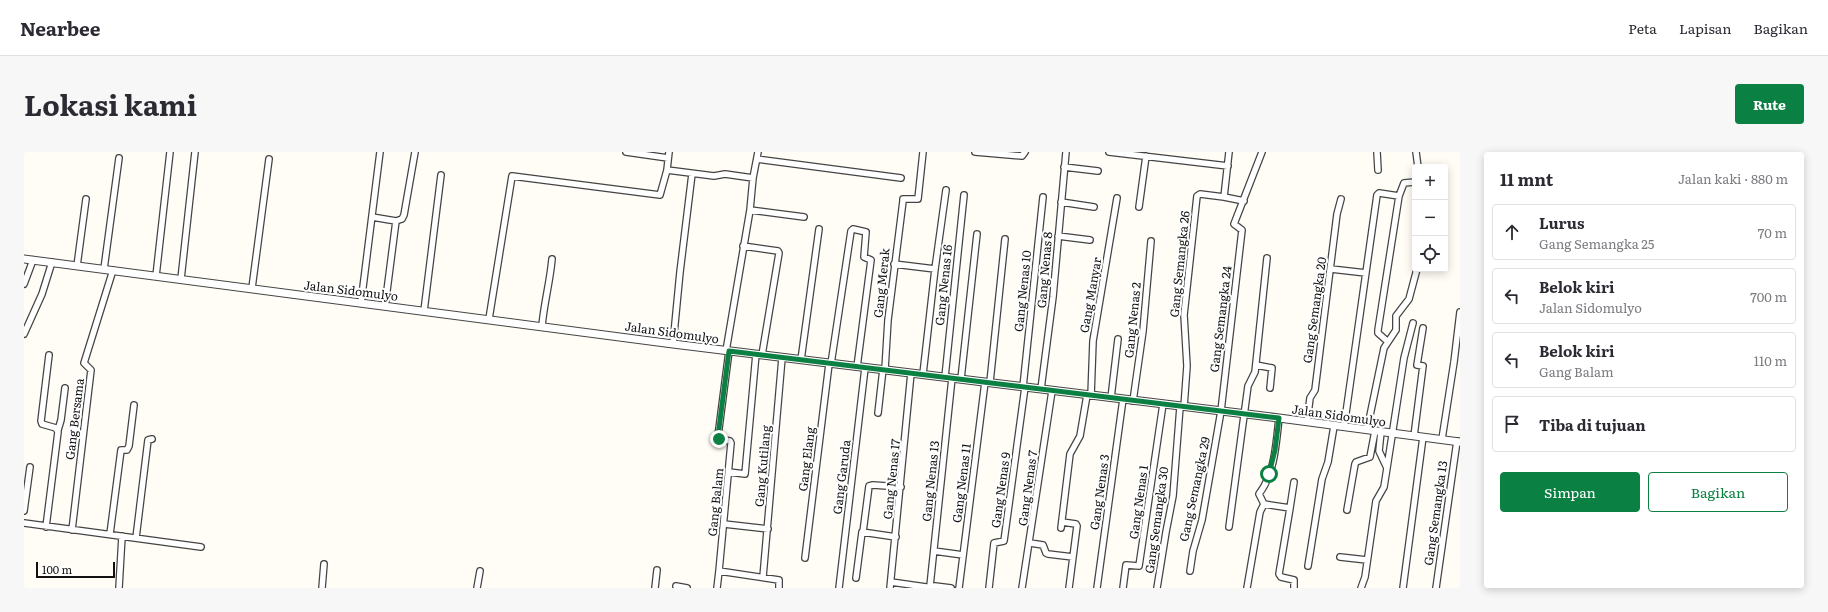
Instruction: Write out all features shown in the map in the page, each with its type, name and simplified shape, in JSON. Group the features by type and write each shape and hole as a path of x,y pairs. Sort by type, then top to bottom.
{"street":[{"path":"156,276 170,152"},
{"path":"181,279 195,152"},
{"path":"361,303 380,152"},
{"path":"372,217 396,221 400,220 404,215 415,152"},
{"path":"490,319 512,176 659,195 661,193 667,170 669,155 626,152"},
{"path":"727,351 758,152"},
{"name":"Gang Merak","path":"878,413 884,369 894,264 903,199 918,199 923,152"},
{"path":"975,152 1022,156 1025,152"},
{"name":"Gang Nenas 8","path":"1041,389 1053,297 1066,152"},
{"path":"1109,152 1228,166"},
{"path":"1229,152 1224,197 1244,201 1262,152"},
{"path":"1377,152 1378,170"},
{"path":"1416,152 1418,164"},
{"path":"1140,207 1146,156"},
{"path":"104,269 119,158"},
{"path":"252,288 269,159"},
{"path":"757,159 901,178"},
{"path":"1064,167 1098,171"},
{"path":"667,170 692,174 714,176 725,174 753,178"},
{"path":"673,344 692,174"},
{"path":"424,311 442,175"},
{"path":"1387,341 1378,331 1399,196 1404,182 1412,182"},
{"path":"923,374 934,269 946,190"},
{"path":"1344,427 1377,194 1399,196"},
{"name":"Gang Nenas 16","path":"948,377 964,195"},
{"name":"Gang Semangka 26","path":"1182,407 1186,366 1184,315 1198,195 1224,197"},
{"name":"Gang Nenas 10","path":"1024,387 1043,197"},
{"name":"Gang Manyar","path":"1073,557 1077,526 1076,524 1062,525 1070,454 1080,436 1089,396 1093,341 1117,198"},
{"path":"77,266 86,199"},
{"name":"Gang Semangka 20","path":"1306,422 1310,398 1315,390 1337,214 1341,199"},
{"name":"Gang Semangka 24","path":"1221,411 1242,229 1234,224 1244,201"},
{"path":"1061,202 1094,207"},
{"path":"750,210 804,217"},
{"path":"385,306 396,221"},
{"path":"801,360 819,229"},
{"name":"Gang Elang","path":"805,558 830,364 852,230 866,232 864,258 871,260 857,367"},
{"path":"961,379 977,234"},
{"path":"1058,236 1090,240"},
{"name":"Gang Nenas 11","path":"959,588 988,382 1005,239"},
{"name":"Gang Nenas 2","path":"1133,401 1144,324 1151,241"},
{"path":"729,472 746,474 759,355 779,253 778,251 743,246"},
{"path":"1229,527 1248,386 1255,372 1256,365 1267,258"},
{"name":"Jalan Sidomulyo","path":"24,259 727,351 1279,418 1458,442"},
{"path":"542,326 546,290 550,280 552,259"},
{"path":"24,284 32,260"},
{"path":"24,334 42,294 52,262"},
{"path":"894,264 934,269"},
{"path":"1331,269 1366,273"},
{"name":"Gang Bersama","path":"72,530 91,370 84,363 113,270"},
{"path":"1367,430 1384,348 1387,341 1396,330 1396,316 1409,299 1416,272"},
{"path":"1442,440 1460,312"},
{"path":"1361,588 1365,577 1376,501 1384,488 1391,433 1404,358 1413,323"},
{"path":"1414,436 1423,366 1417,365 1423,328"},
{"path":"1111,398 1118,338"},
{"name":"Gang Balam","path":"716,588 724,524 731,442 719,439 718,436 727,351"},
{"path":"49,355 41,421 42,424 58,430"},
{"name":"Gang Kutilang","path":"763,577 782,358"},
{"path":"1256,365 1272,368 1270,388"},
{"name":"Gang Garuda","path":"839,588 865,368"},
{"name":"Gang Nenas 17","path":"890,585 901,487 911,373"},
{"name":"Gang Nenas 13","path":"930,586 948,377"},
{"name":"Gang Nenas 9","path":"988,588 994,543 1004,541 1024,387"},
{"path":"46,527 58,430 61,420 65,388"},
{"name":"Gang Nenas 7","path":"1022,588 1052,391"},
{"name":"Gang Nenas 3","path":"1097,588 1123,399"},
{"name":"Gang Nenas 1","path":"1123,588 1126,565 1140,566 1163,404"},
{"path":"110,534 121,450 126,450 129,446 134,405"},
{"name":"Gang Semangka 30","path":"1157,588 1173,496 1182,407"},
{"name":"Gang Semangka 29","path":"1190,571 1193,551 1202,520 1221,411"},
{"path":"1247,588 1261,499 1268,481 1275,450 1279,418"},
{"path":"1308,566 1322,479 1328,462 1331,425"},
{"path":"1378,431 1379,451 1387,468"},
{"path":"1348,510 1354,464 1370,456 1378,431"},
{"path":"1404,586 1423,437"},
{"path":"136,538 148,440 152,438"},
{"name":"Gang Semangka 13","path":"1436,588 1458,442"},
{"path":"24,510 30,467"},
{"path":"1294,482 1279,574 1281,577 1294,580 1294,588"},
{"path":"856,578 869,486 901,487"},
{"path":"1261,499 1290,508"},
{"path":"24,523 201,547"},
{"path":"724,524 768,530"},
{"path":"863,532 896,537"},
{"path":"119,588 122,536"},
{"path":"1030,543 1043,545 1046,553 1048,554 1073,557 1069,588"},
{"path":"934,551 963,555"},
{"path":"1340,557 1367,560"},
{"path":"322,588 324,564"},
{"path":"656,588 657,570"},
{"path":"477,588 480,571"},
{"path":"719,571 780,581 779,588"},
{"path":"890,585 950,588"},
{"path":"676,586 687,588"}],"route":[{"path":"719,439 718,436 729,351 1279,418 1275,450 1269,474"}]}
